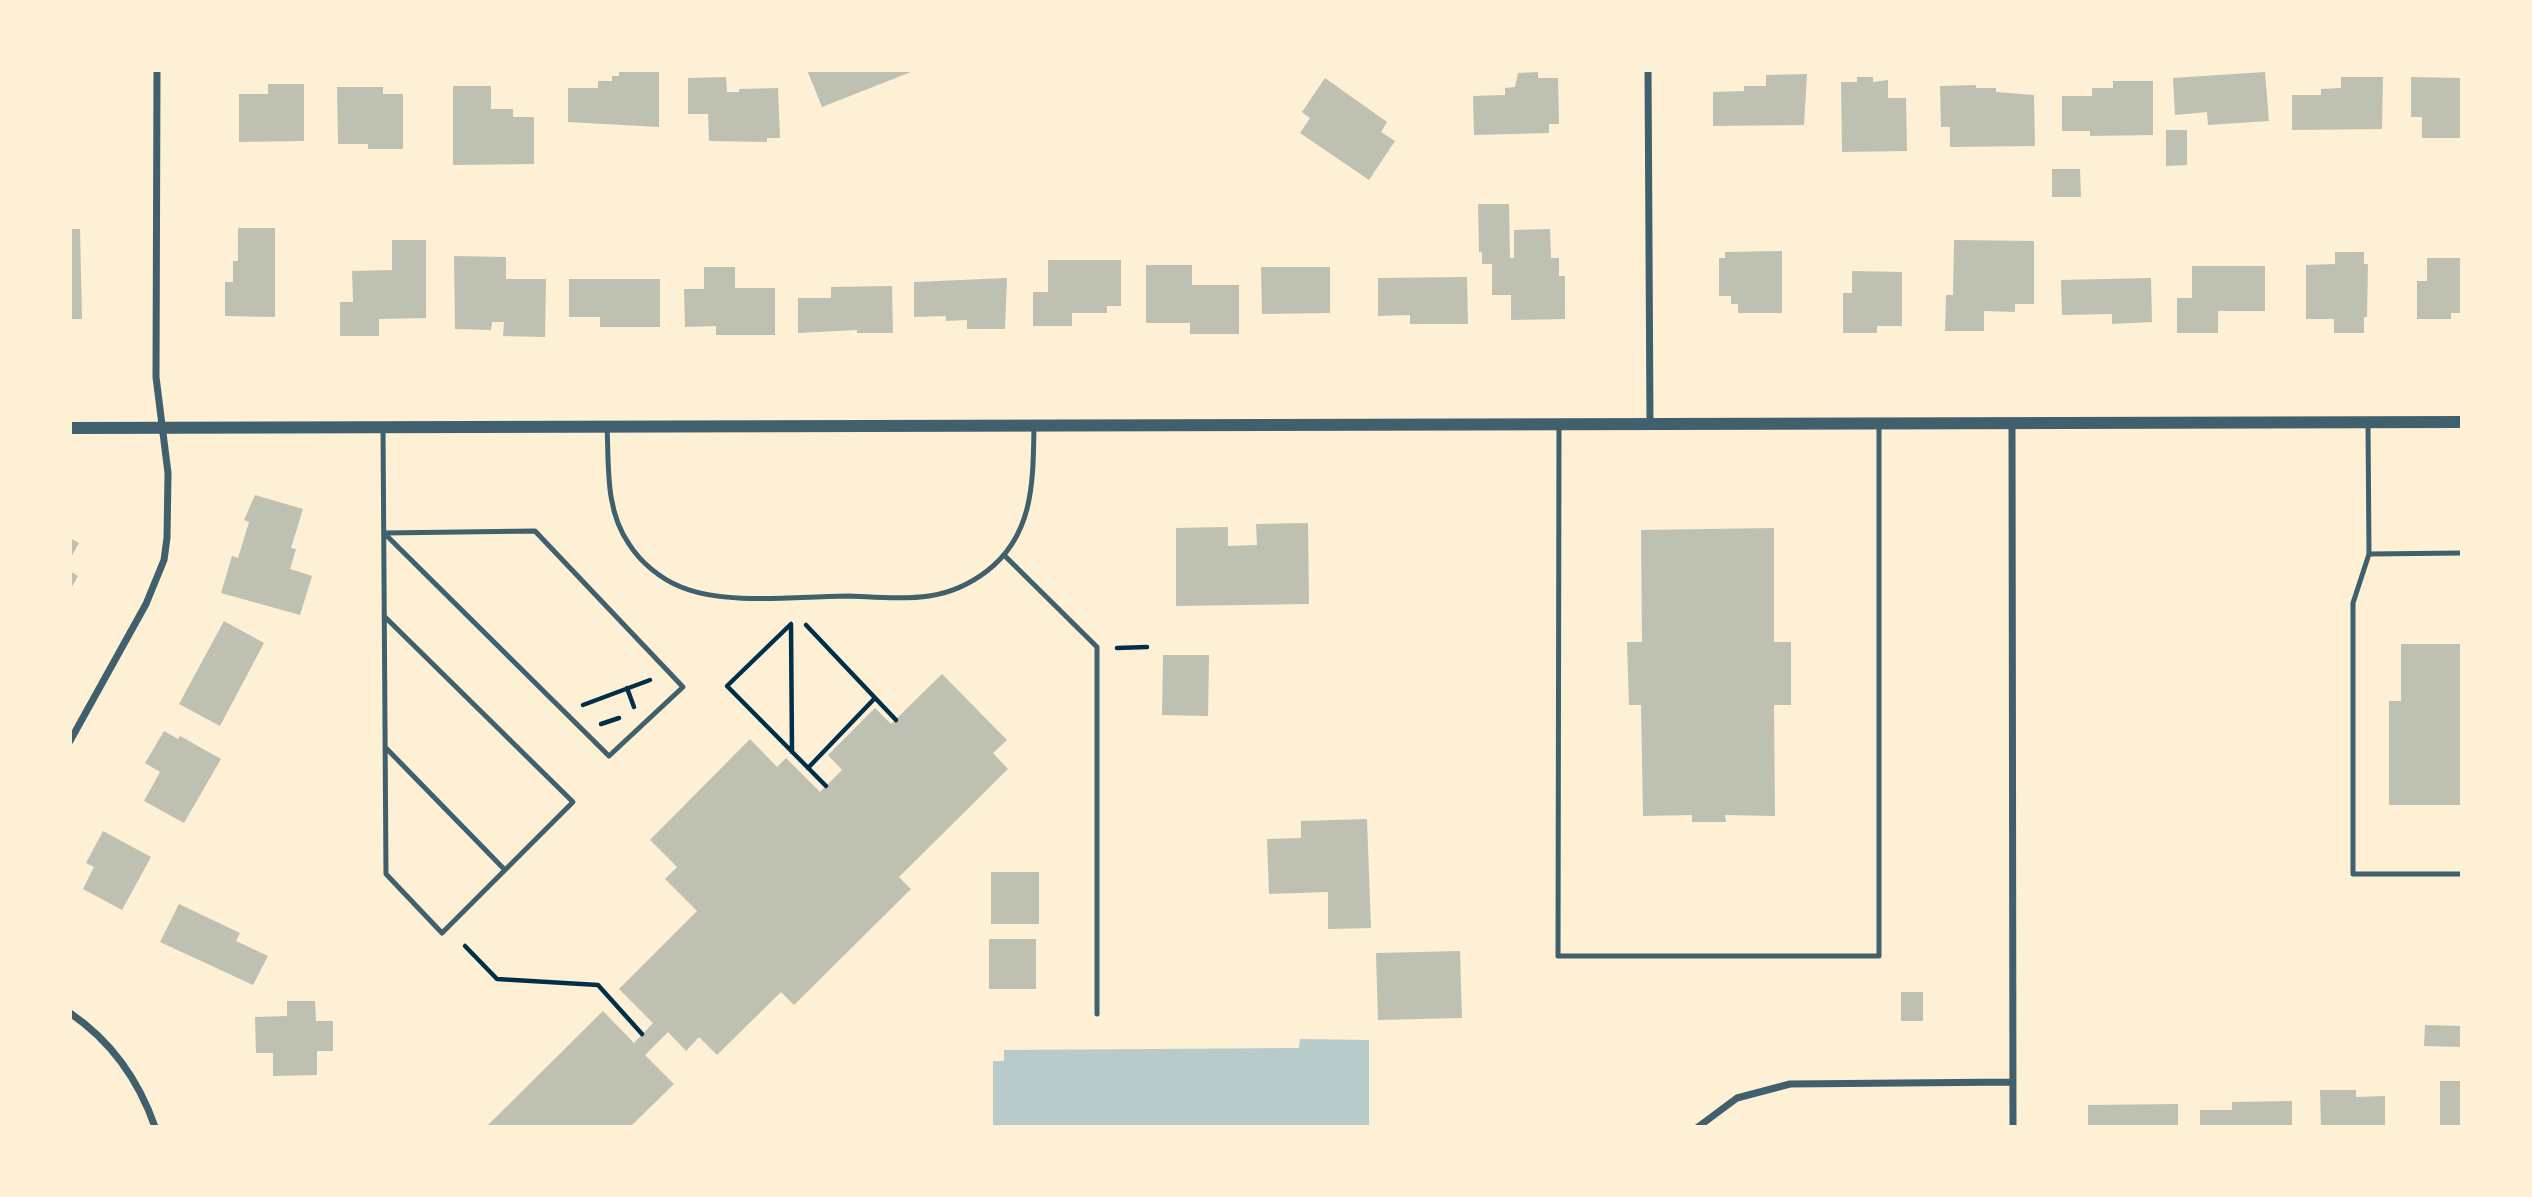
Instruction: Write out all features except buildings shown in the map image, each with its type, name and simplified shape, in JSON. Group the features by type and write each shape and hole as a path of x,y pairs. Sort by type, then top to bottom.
{"street":[{"path":"70,741 146,604 164,561 169,510 156,377 157,70"},
{"path":"1648,70 1650,424"},
{"path":"2012,422 2013,1127"},
{"path":"70,428 2462,422"},
{"path":"70,1013 113,1051 137,1086 155,1127"},
{"path":"1698,1127 1737,1098 1790,1084 2013,1082"}],"lane":[{"path":"2368,421 2369,554 2353,603 2353,874 2462,874"},
{"path":"1559,424 1558,956 1879,956 1879,423"},
{"path":"607,426 611,501 618,524 629,545 645,563 680,587 721,596 926,597 970,583 1004,555 1021,528 1031,498 1034,425"},
{"path":"383,427 384,533 384,616 386,874 442,933 573,802 384,616"},
{"path":"535,531 683,687 609,756 384,533 535,531"},
{"path":"2369,554 2462,553"},
{"path":"1004,555 1097,648 1097,1014"},
{"path":"385,747 506,870"}],"path":[{"path":"792,752 791,624 727,686 825,786"},
{"path":"806,625 896,720"},
{"path":"1117,648 1147,648"},
{"path":"564,712 651,680"},
{"path":"583,730 636,712 626,688"},
{"path":"808,768 875,698"},
{"path":"465,946 496,979 598,985 642,1034"}],"shaded area":[{"path":"1300,1039 1369,1040 1369,1127 993,1127 993,1061 1004,1061 1004,1050 1299,1048"}]}
